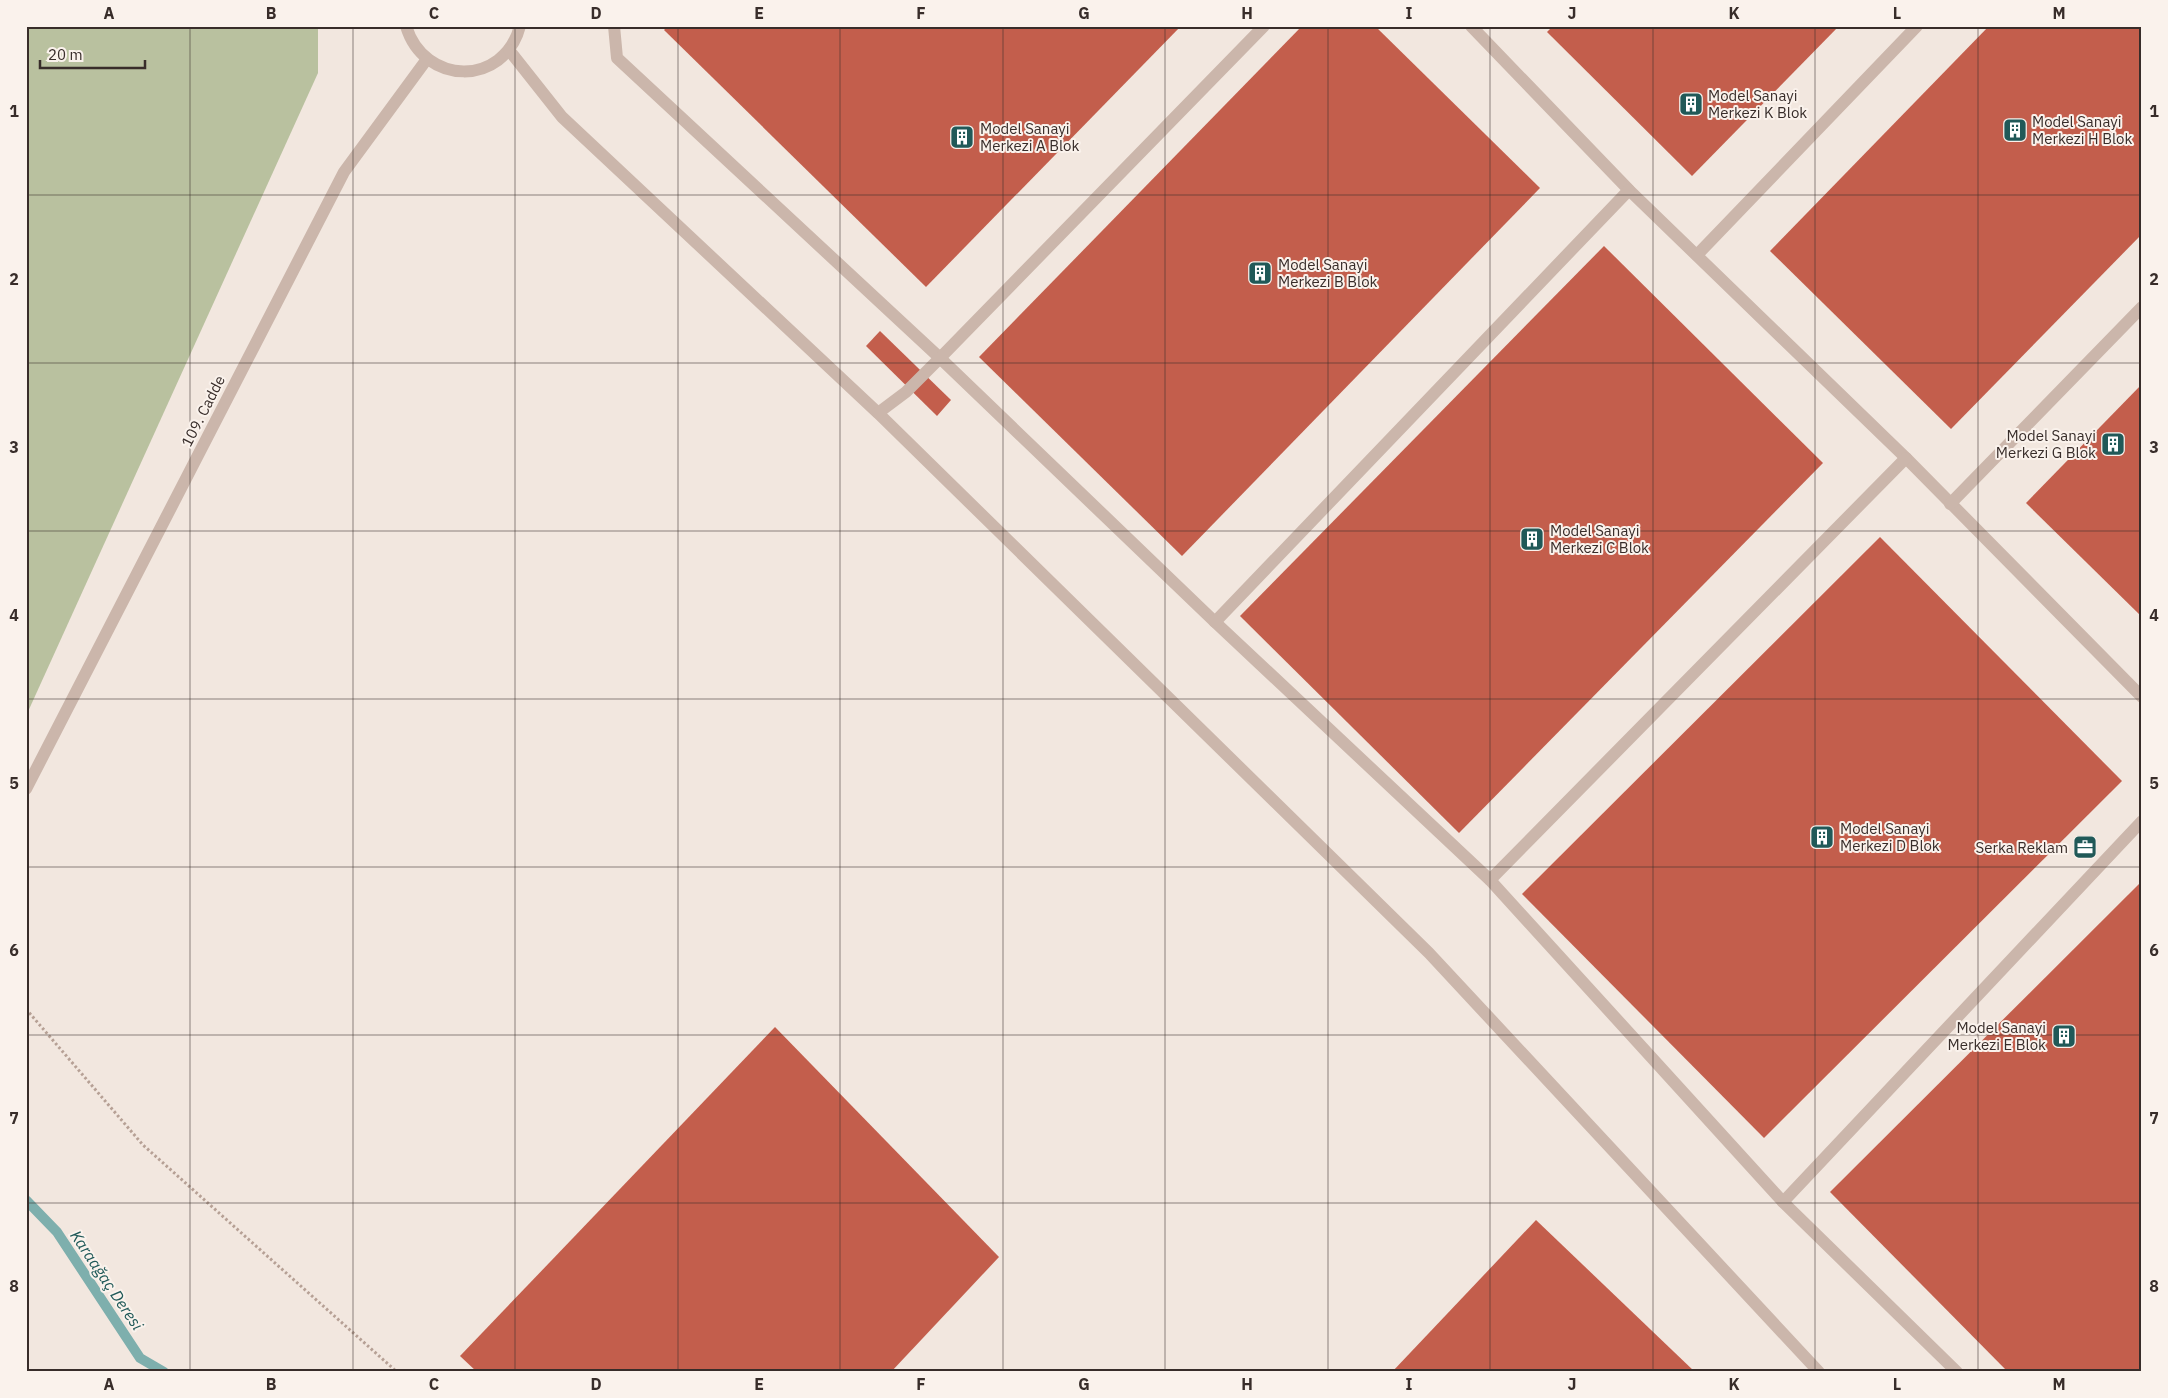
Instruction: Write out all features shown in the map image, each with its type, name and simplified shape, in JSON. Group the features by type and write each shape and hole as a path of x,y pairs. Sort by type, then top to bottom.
{"street":[{"path":"406,26 414,46 427,59 442,68 467,72 490,66 509,50 520,26"},
{"path":"614,26 617,58 940,358 1215,622 1490,880 1783,1202 1957,1372"},
{"path":"878,413 906,392 940,358 1264,26"},
{"path":"1471,26 1629,190 1906,458 2142,698"},
{"path":"1697,255 1918,26"},
{"path":"509,50 562,117 878,413 1429,953 1819,1372"},
{"name":"109. Cadde","path":"26,789 344,172 427,59"},
{"path":"1215,622 1629,190"},
{"path":"1950,504 2142,307"},
{"path":"1490,880 1906,458"},
{"path":"1783,1202 2142,821"}],"path":[{"path":"26,1009 143,1145 397,1372"}],"green space":[{"path":"26,26 318,26 318,73 26,716"}],"building":[{"name":"Model Sanayi Merkezi A Blok","path":"668,26 1181,26 926,287 664,30"},
{"name":"Model Sanayi Merkezi B Blok","path":"1302,26 1375,26 1540,188 1182,556 979,357"},
{"name":"Model Sanayi Merkezi K Blok","path":"1553,26 1839,26 1692,176 1547,32"},
{"name":"Model Sanayi Merkezi H Blok","path":"1989,26 2142,26 2142,234 1951,429 1770,251"},
{"name":"Model Sanayi Merkezi C Blok","path":"1604,246 1823,463 1459,833 1240,616"},
{"path":"880,331 951,400 937,416 866,346"},
{"name":"Model Sanayi Merkezi G Blok","path":"2142,384 2142,617 2026,503"},
{"name":"Model Sanayi Merkezi D Blok","path":"1880,537 2122,781 1764,1138 1522,894"},
{"name":"Model Sanayi Merkezi E Blok","path":"2142,881 2142,1372 2008,1372 1830,1192"},
{"path":"775,1027 999,1257 891,1372 477,1372 460,1356"},
{"path":"1536,1220 1695,1372 1392,1372"}],"waterway":[{"name":"Karaağaç Deresi","path":"26,1200 57,1232 140,1358 164,1372"}],"place":[{"name":"Model Sanayi Merkezi K Blok","path":"1691,104"},
{"name":"Model Sanayi Merkezi H Blok","path":"2015,130"},
{"name":"Model Sanayi Merkezi A Blok","path":"962,137"},
{"name":"Model Sanayi Merkezi B Blok","path":"1260,273"},
{"name":"Model Sanayi Merkezi G Blok","path":"2113,444"},
{"name":"Model Sanayi Merkezi C Blok","path":"1532,539"},
{"name":"Model Sanayi Merkezi D Blok","path":"1822,837"},
{"name":"Serka Reklam","path":"2085,847"},
{"name":"Model Sanayi Merkezi E Blok","path":"2064,1036"}]}
